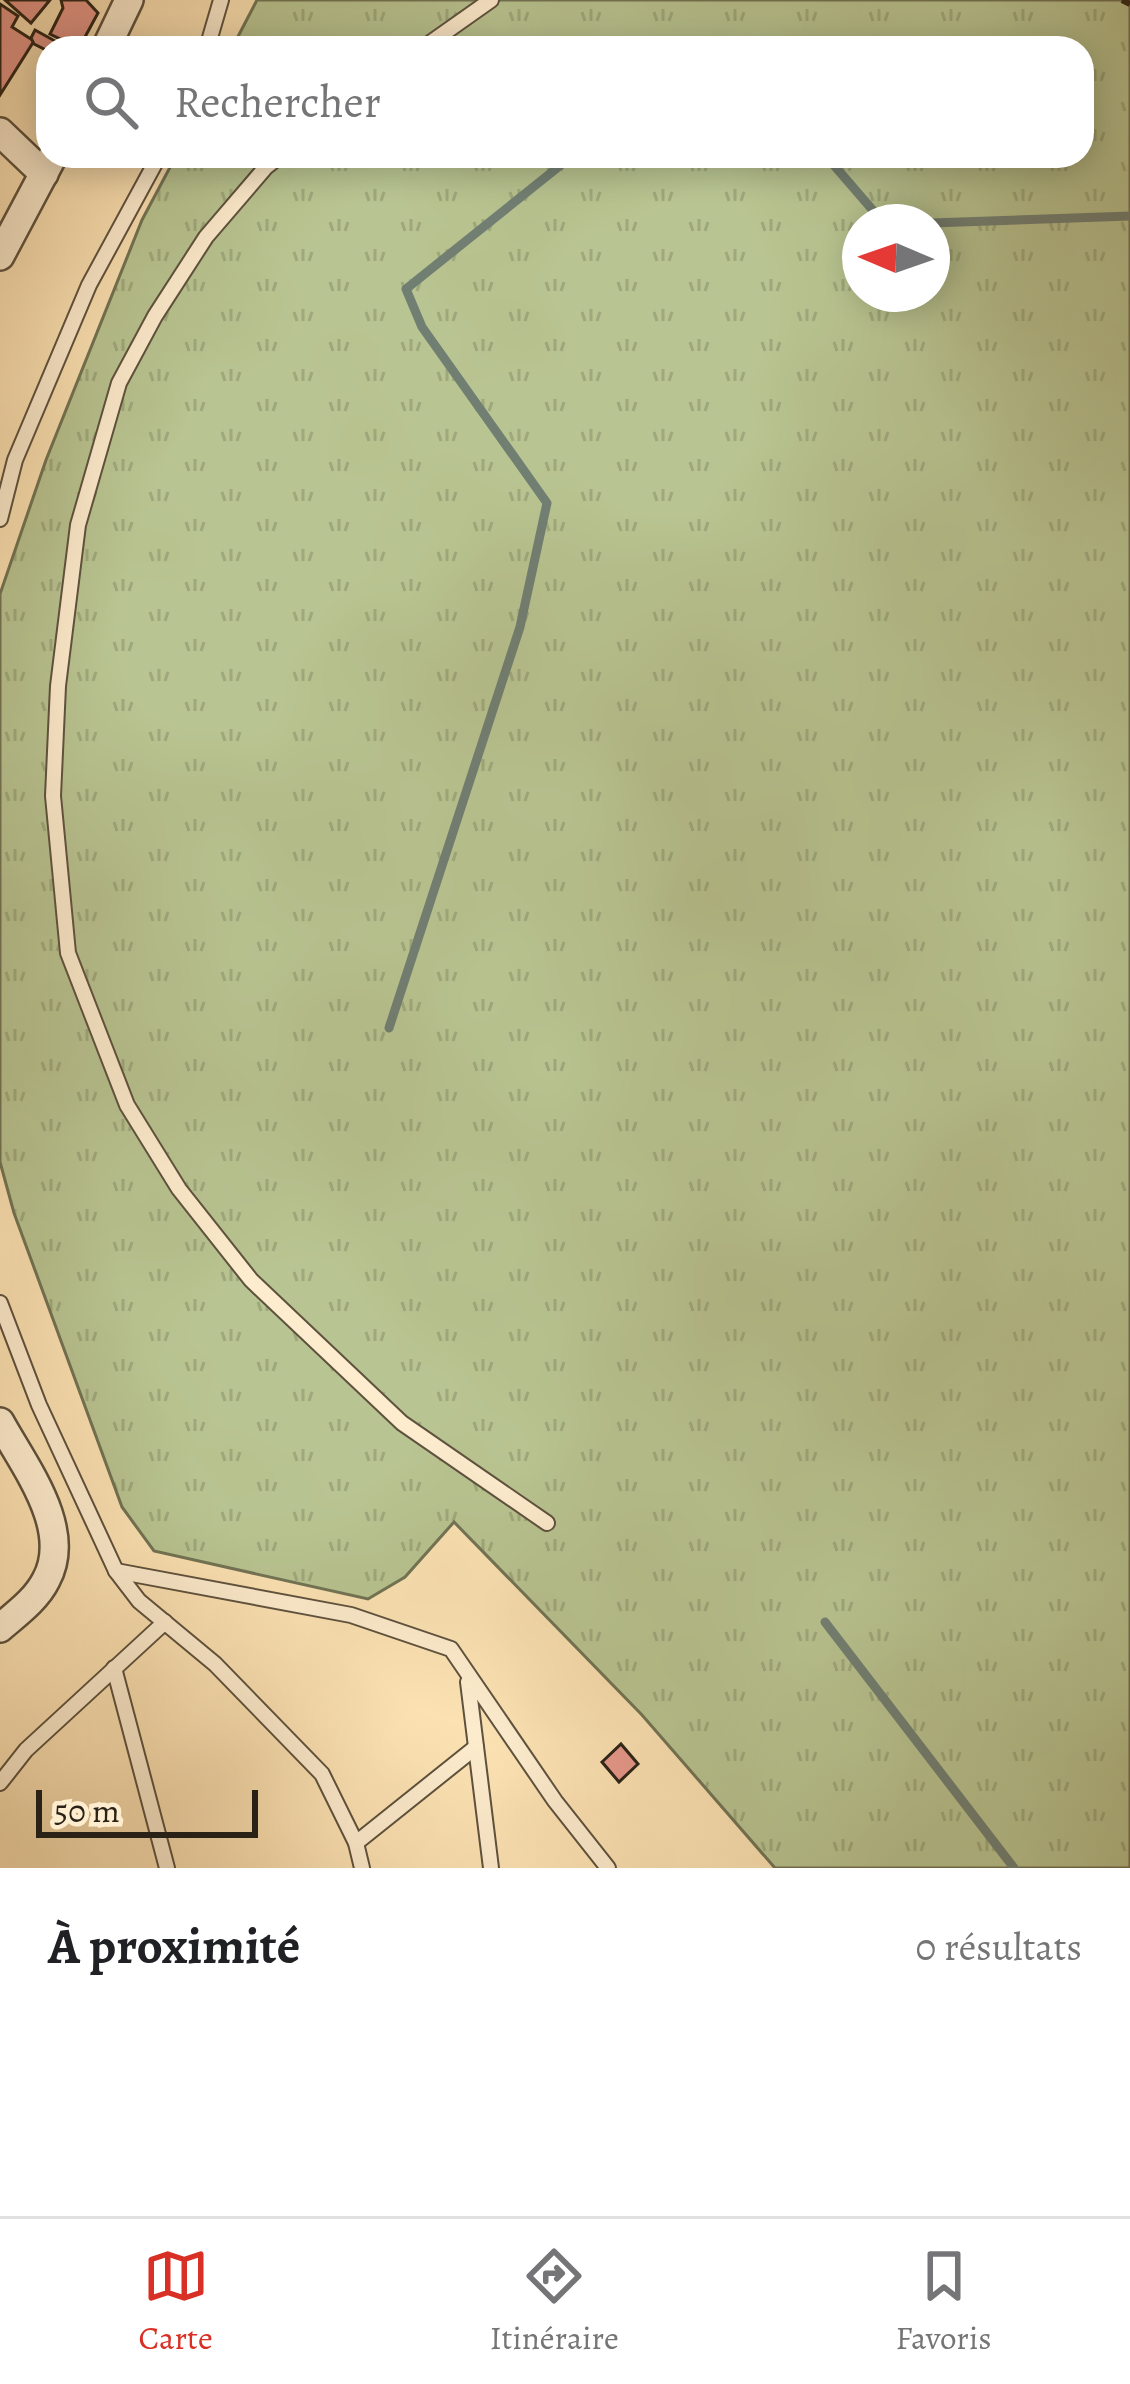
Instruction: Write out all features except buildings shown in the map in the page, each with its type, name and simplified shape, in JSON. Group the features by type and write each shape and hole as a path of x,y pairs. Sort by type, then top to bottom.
{"street":[{"path":"112,36 130,0"},
{"path":"0,132 36,156"},
{"path":"0,256 47,168"},
{"path":"0,1422 52,1524 55,1556 32,1600 0,1628"}],"lane":[{"path":"210,36 221,0"},
{"path":"440,36 490,0"},
{"path":"0,519 15,460 89,285 152,168"},
{"path":"264,168 206,237 119,383 78,525 58,686 53,796 68,953 127,1105 179,1189 251,1280 401,1423 547,1523"},
{"path":"0,1303 39,1405 116,1571 140,1601 215,1664 314,1763 356,1843 362,1868"},
{"path":"116,1571 351,1615 451,1649 608,1868"},
{"path":"0,1783 26,1750 165,1622"},
{"path":"114,1668 167,1868"},
{"path":"468,1677 491,1868"},
{"path":"356,1843 476,1747"}],"green space":[{"path":"257,0 1130,0 1130,1868 775,1868 642,1715 454,1522 405,1577 368,1599 154,1551 122,1507 14,1213 0,1162 0,594 46,460 142,220 170,168 1094,168 1094,36 238,36"}],"waterway":[{"path":"389,1028 520,627 547,503 422,327 406,289 557,168"},
{"path":"836,168 867,204"},
{"path":"950,222 1130,216"},
{"path":"825,1622 1014,1868"}]}
